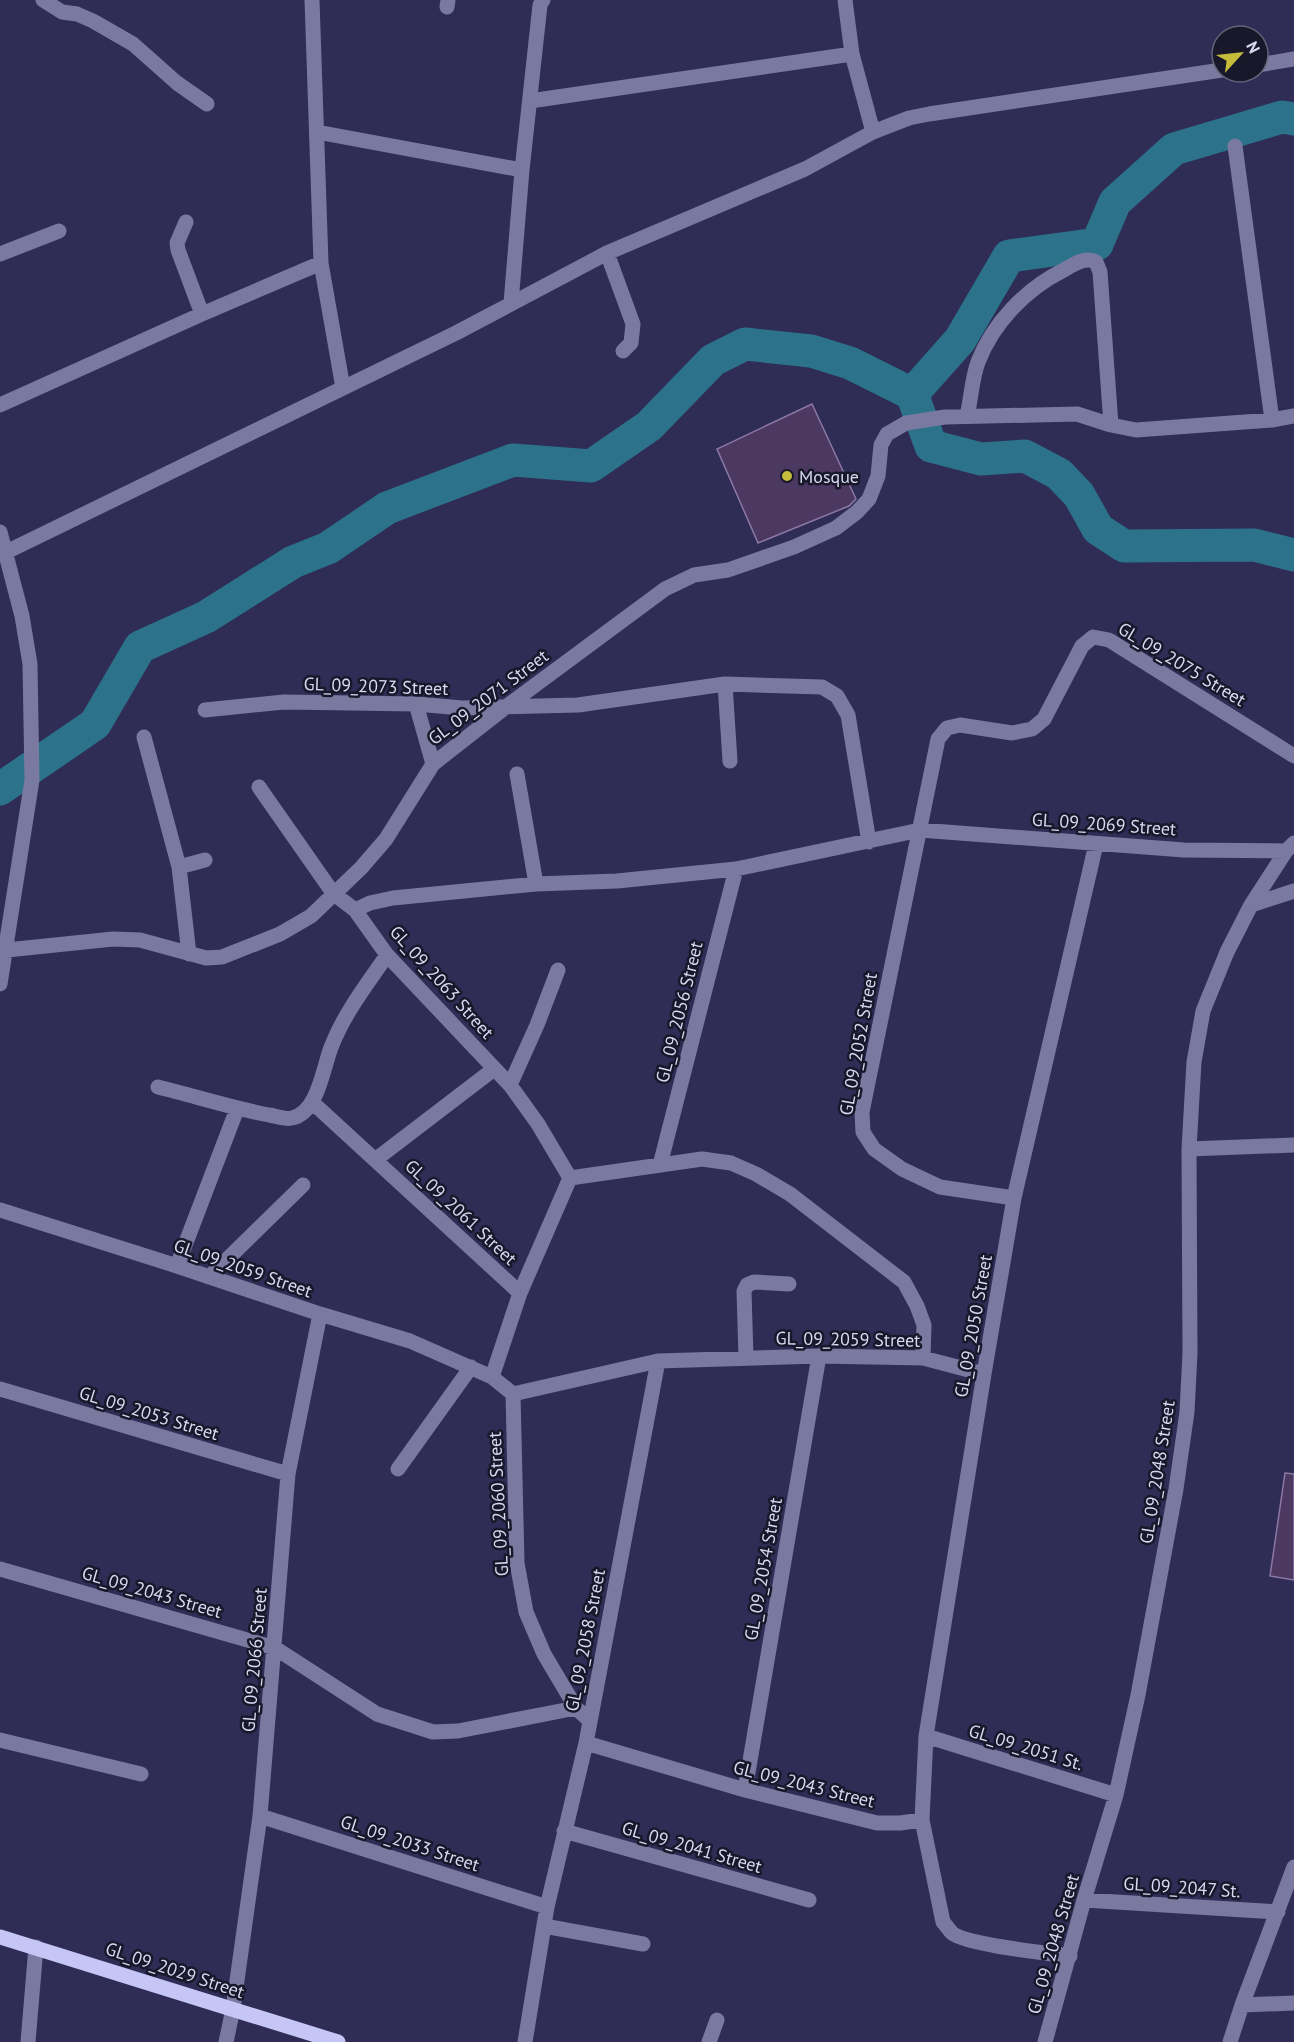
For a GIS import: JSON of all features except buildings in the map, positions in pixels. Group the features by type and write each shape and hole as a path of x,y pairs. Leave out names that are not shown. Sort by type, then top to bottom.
{"main road":[{"name":"GL_09_2029 Street","path":"0,1936 338,2042"}],"street":[{"path":"43,0 62,12 76,14 93,21 133,44 177,83 207,104"},
{"path":"312,0 321,263 343,388"},
{"path":"511,303 522,170 540,5 543,0"},
{"path":"845,0 852,54 873,132"},
{"path":"530,101 852,54"},
{"path":"1270,63 1294,59"},
{"path":"3,554 343,388 607,253 805,169 873,132 909,118 929,114 1210,72"},
{"path":"317,132 522,170"},
{"path":"1235,146 1272,420"},
{"path":"186,222 177,243 178,250 202,314"},
{"path":"0,254 59,231"},
{"path":"607,253 633,324 632,343 623,351"},
{"path":"1111,424 1100,272 1096,262 1090,259 1050,277 1018,302 996,329 978,362 968,416 1077,414 1111,424 1136,430 1272,420 1294,416"},
{"path":"0,405 321,263"},
{"name":"GL_09_2071 Street","path":"7,950 113,939 140,940 206,958 222,957 280,934 310,916 361,868 386,839 433,764 507,706 665,589 694,575 728,570 794,547 836,528 857,512 869,498 878,476 881,445 887,434 906,423 968,416"},
{"path":"0,532 3,554 22,616 30,664 32,780 0,984"},
{"name":"GL_09_2075 Street","path":"920,830 938,739 947,728 960,725 1012,734 1032,729 1044,719 1082,646 1093,637 1109,640 1294,756"},
{"path":"725,684 730,761"},
{"name":"GL_09_2073 Street","path":"205,710 284,702 416,704 462,708 578,705 725,684 822,687 837,696 848,715 869,842"},
{"path":"416,704 433,764"},
{"path":"144,737 179,867 189,954"},
{"path":"517,774 536,884"},
{"name":"GL_09_2063 Street","path":"259,787 333,893 355,910 387,955 510,1085 538,1124 570,1178"},
{"name":"GL_09_2069 Street","path":"355,910 370,903 393,898 536,884 617,881 736,869 920,830 1184,850 1290,847"},
{"name":"GL_09_2052 Street","path":"920,830 862,1112 863,1131 874,1149 902,1169 940,1187 1014,1198"},
{"name":"GL_09_2050 Street","path":"922,1820 926,1736 1014,1198 1096,844"},
{"name":"GL_09_2048 Street","path":"1045,2042 1116,1795 1138,1695 1176,1489 1187,1412 1190,1353 1189,1149 1194,1062 1203,1011 1227,952 1251,905 1290,847"},
{"path":"179,867 206,860"},
{"name":"GL_09_2056 Street","path":"660,1165 736,869"},
{"path":"1251,905 1294,891"},
{"path":"158,1087 237,1109 291,1119 301,1114 313,1103 332,1043 353,1006 387,955"},
{"path":"510,1085 537,1025 558,970"},
{"name":"GL_09_2061 Street","path":"375,1160 494,1069"},
{"name":"GL_09_2061 Street","path":"313,1103 520,1293"},
{"path":"177,1266 237,1109"},
{"path":"1189,1149 1294,1145"},
{"path":"492,1377 520,1293 570,1178 702,1159 731,1163 756,1174 790,1194 904,1282 924,1325 923,1358"},
{"path":"209,1277 303,1185"},
{"name":"GL_09_2059 Street","path":"0,1210 410,1341 492,1377 513,1394 658,1361 819,1356 923,1358 984,1374"},
{"path":"746,1358 744,1291 747,1285 754,1282 789,1284"},
{"name":"GL_09_2066 Street","path":"226,2042 233,2009 260,1816 288,1474 320,1314"},
{"name":"GL_09_2054 Street","path":"745,1790 819,1356"},
{"name":"GL_09_2058 Street","path":"525,2042 547,1907 586,1743 658,1361"},
{"path":"398,1469 471,1367"},
{"name":"GL_09_2053 Street","path":"0,1389 288,1474"},
{"name":"GL_09_2060 Street","path":"513,1394 517,1563 526,1612 544,1654 576,1708"},
{"name":"GL_09_2043 Street","path":"0,1569 275,1648 377,1714 433,1732 458,1731 576,1708"},
{"path":"576,1708 589,1720"},
{"name":"GL_09_2051 St.","path":"926,1736 1116,1795"},
{"path":"0,1740 141,1773"},
{"name":"GL_09_2043 Street","path":"586,1743 745,1790 877,1823 922,1820"},
{"name":"GL_09_2033 Street","path":"260,1816 547,1907"},
{"path":"922,1820 943,1922 951,1933 979,1942 1070,1956"},
{"name":"GL_09_2041 Street","path":"564,1831 809,1900"},
{"path":"1230,2042 1294,1867"},
{"name":"GL_09_2047 St.","path":"1084,1900 1278,1912"},
{"path":"544,1926 643,1944"},
{"path":"28,2042 36,1947"},
{"path":"1242,2005 1294,2003"},
{"path":"709,2042 717,2020"}],"waterway":[{"path":"912,394 960,340 1009,256 1097,244 1115,202 1174,149 1282,117 1294,119"},
{"path":"0,789 95,724 140,647 206,617 293,562 328,548 387,508 513,460 591,466 649,426 713,360 745,344 811,351 850,363 912,394 931,446 981,459 1025,456 1059,474 1079,495 1098,529 1124,546 1254,545 1294,555"}],"place":[{"name":"Mosque","path":"787,476"}]}
